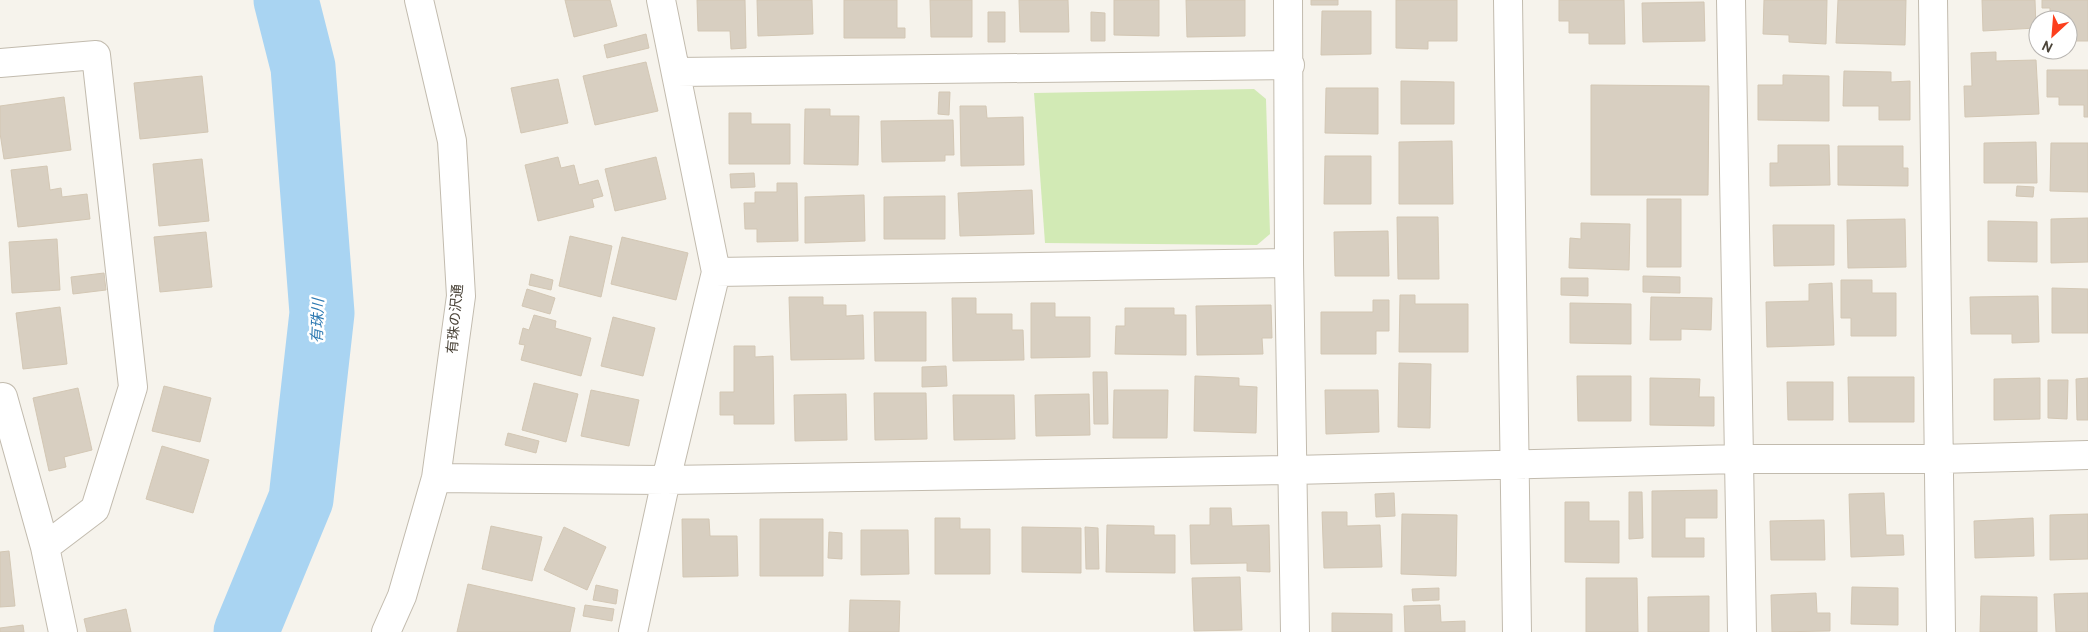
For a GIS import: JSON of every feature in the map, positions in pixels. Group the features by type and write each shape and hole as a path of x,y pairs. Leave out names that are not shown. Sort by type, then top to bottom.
{"street":[{"name":"有珠の沢通","path":"386,632 402,596 436,478 461,296 452,141 419,0"},
{"path":"633,632 666,480 716,272 661,0"},
{"path":"1288,0 1290,65 1289,263 1295,632"},
{"path":"1508,0 1517,632"},
{"path":"1731,0 1742,632"},
{"path":"1933,0 1941,632"},
{"path":"0,63 96,55 133,387 95,509 45,547"},
{"path":"677,72 1290,65"},
{"path":"716,272 1289,263"},
{"path":"0,398 3,397 45,547 63,632"},
{"path":"436,478 666,480 1293,470 1739,459 1938,459 2088,455"}],"green space":[{"path":"1254,89 1266,99 1270,234 1257,245 1045,243 1034,93"}],"building":[{"path":"565,0 610,0 617,26 574,37"},
{"path":"697,0 745,0 746,48 731,49 730,31 698,31"},
{"path":"757,0 812,0 813,34 758,36"},
{"path":"844,0 897,0 897,28 905,28 905,38 844,38"},
{"path":"930,0 972,0 972,37 931,37"},
{"path":"1019,0 1068,0 1069,32 1020,32"},
{"path":"1114,0 1159,0 1159,36 1114,35"},
{"path":"1186,0 1245,0 1245,36 1187,37"},
{"path":"1311,0 1338,0 1338,5 1311,5"},
{"path":"1396,0 1457,0 1457,41 1428,41 1428,49 1396,48"},
{"path":"1559,0 1624,0 1625,44 1589,44 1589,33 1569,33 1569,21 1559,21"},
{"path":"1764,0 1827,0 1826,44 1789,42 1789,35 1763,34"},
{"path":"1838,0 1906,0 1905,45 1836,43"},
{"path":"1982,0 2035,0 2035,10 2028,10 2028,28 1983,31"},
{"path":"2042,0 2088,0 2088,41 2078,41 2078,10 2050,10 2050,8 2042,8"},
{"path":"1704,2 1705,41 1643,42 1642,3"},
{"path":"1322,11 1371,11 1371,54 1321,55"},
{"path":"988,12 1005,12 1005,42 988,42"},
{"path":"1091,12 1105,13 1105,41 1091,41"},
{"path":"646,34 649,48 607,58 604,45"},
{"path":"1996,52 1996,61 2036,60 2039,114 1965,117 1964,86 1972,86 1971,53"},
{"path":"646,62 658,111 595,125 583,76"},
{"path":"2047,70 2088,70 2088,117 2084,117 2084,105 2059,105 2059,97 2047,97"},
{"path":"1844,71 1891,72 1891,82 1910,81 1910,120 1879,120 1879,106 1843,106"},
{"path":"1783,75 1829,76 1829,121 1758,120 1758,85 1783,85"},
{"path":"202,76 208,132 140,139 134,83"},
{"path":"558,79 568,123 521,133 511,88"},
{"path":"1401,81 1454,82 1454,124 1401,124"},
{"path":"1591,85 1709,86 1708,195 1591,195"},
{"path":"1326,88 1378,88 1378,134 1325,133"},
{"path":"939,92 950,92 949,115 938,114"},
{"path":"64,97 71,150 4,159 0,133 0,106"},
{"path":"960,106 986,106 987,118 1023,117 1024,165 961,166"},
{"path":"805,109 830,109 830,116 859,116 858,165 804,164"},
{"path":"729,113 751,113 751,124 790,124 790,164 729,164"},
{"path":"953,120 954,155 945,155 945,161 882,162 881,121"},
{"path":"1452,141 1453,204 1399,204 1399,142"},
{"path":"2036,142 2037,183 1984,183 1984,143"},
{"path":"2051,143 2088,143 2088,192 2050,191"},
{"path":"1778,145 1829,145 1830,185 1770,186 1770,163 1778,163"},
{"path":"1838,146 1903,146 1903,168 1908,168 1908,186 1838,185"},
{"path":"1325,156 1371,156 1371,204 1324,204"},
{"path":"558,157 561,168 574,165 579,185 598,180 603,196 592,199 594,207 538,221 525,165"},
{"path":"656,157 666,199 615,211 605,169"},
{"path":"202,159 209,221 159,226 153,164"},
{"path":"47,166 50,190 61,188 62,197 87,194 90,219 18,227 11,170"},
{"path":"754,173 755,187 731,188 730,174"},
{"path":"777,183 797,183 798,241 757,242 757,229 745,229 744,203 755,203 755,192 777,192"},
{"path":"2017,186 2034,187 2033,197 2016,196"},
{"path":"1032,190 1034,234 960,236 958,193"},
{"path":"864,195 865,241 805,243 805,197"},
{"path":"945,196 945,239 884,239 884,197"},
{"path":"1647,199 1681,199 1681,267 1647,267"},
{"path":"1397,217 1438,217 1439,279 1398,279"},
{"path":"2088,218 2088,262 2051,263 2051,219"},
{"path":"1905,219 1906,267 1848,268 1847,220"},
{"path":"1988,221 2037,222 2037,262 1988,261"},
{"path":"1581,223 1630,224 1629,270 1569,268 1570,238 1581,239"},
{"path":"1773,225 1834,225 1834,265 1774,266"},
{"path":"1388,231 1389,276 1335,276 1334,232"},
{"path":"206,232 212,287 160,292 154,237"},
{"path":"570,236 612,246 601,297 559,286"},
{"path":"622,237 688,253 676,300 611,284"},
{"path":"57,239 60,290 12,293 9,242"},
{"path":"104,273 106,290 73,294 71,277"},
{"path":"531,274 553,280 551,290 529,285"},
{"path":"1643,276 1680,277 1680,293 1643,292"},
{"path":"1561,278 1588,278 1588,296 1561,295"},
{"path":"1841,280 1872,280 1872,293 1896,293 1896,336 1851,336 1851,318 1841,318"},
{"path":"1832,283 1834,345 1767,347 1766,302 1809,301 1809,284"},
{"path":"2052,288 2088,289 2088,333 2052,333"},
{"path":"527,289 555,298 550,314 522,306"},
{"path":"1400,295 1415,295 1415,304 1468,304 1468,352 1399,352"},
{"path":"2038,296 2039,342 2012,343 2012,334 1971,334 1970,297"},
{"path":"789,297 823,297 823,305 846,305 846,316 863,315 864,359 791,360"},
{"path":"1651,297 1712,298 1711,330 1681,329 1681,340 1650,340"},
{"path":"952,298 976,298 976,314 1012,314 1012,330 1023,330 1024,360 953,361"},
{"path":"1373,300 1389,300 1389,331 1376,331 1376,354 1321,354 1321,312 1373,312"},
{"path":"1031,303 1055,303 1055,317 1090,317 1090,357 1031,358"},
{"path":"1570,303 1631,304 1631,344 1570,343"},
{"path":"1271,305 1272,338 1262,338 1263,354 1197,355 1196,306"},
{"path":"60,307 67,364 23,369 16,313"},
{"path":"1125,308 1174,308 1174,315 1186,315 1186,355 1115,354 1116,326 1125,326"},
{"path":"874,312 926,312 926,361 875,361"},
{"path":"534,315 556,321 555,328 591,338 581,376 521,360 525,345 519,344 523,328 529,330"},
{"path":"613,317 655,328 643,376 601,366"},
{"path":"734,346 755,346 755,357 773,356 774,424 734,424 734,415 720,415 720,392 734,392"},
{"path":"1399,363 1431,364 1430,428 1398,427"},
{"path":"946,366 947,386 922,387 922,367"},
{"path":"1093,372 1107,372 1108,424 1094,424"},
{"path":"1195,376 1239,378 1239,386 1257,387 1256,433 1194,431"},
{"path":"1577,376 1631,376 1631,421 1578,421"},
{"path":"1848,377 1914,377 1914,422 1849,422"},
{"path":"1650,378 1700,379 1699,397 1714,397 1714,426 1650,425"},
{"path":"2040,378 2040,419 1994,420 1994,379"},
{"path":"2088,378 2088,420 2077,420 2076,379"},
{"path":"2048,380 2068,380 2067,419 2048,418"},
{"path":"1787,382 1833,382 1833,420 1788,420"},
{"path":"534,383 578,394 566,442 522,430"},
{"path":"164,386 211,398 200,442 152,431"},
{"path":"78,388 92,450 64,457 66,467 49,471 33,398"},
{"path":"591,390 639,400 629,446 581,436"},
{"path":"1114,390 1168,390 1167,438 1113,438"},
{"path":"1325,390 1378,390 1379,432 1326,434"},
{"path":"874,393 926,393 927,439 875,440"},
{"path":"846,394 847,440 795,441 794,395"},
{"path":"1089,394 1090,435 1036,436 1035,395"},
{"path":"953,395 1014,395 1015,439 954,440"},
{"path":"508,433 539,441 536,453 505,445"},
{"path":"162,446 209,460 193,513 146,499"},
{"path":"1717,490 1717,518 1685,518 1685,538 1704,538 1704,557 1652,557 1652,491"},
{"path":"1629,492 1642,492 1643,538 1629,539"},
{"path":"1394,493 1395,516 1376,517 1375,494"},
{"path":"1884,493 1886,535 1903,535 1904,555 1851,557 1849,494"},
{"path":"1565,502 1589,502 1589,521 1619,521 1619,563 1565,562"},
{"path":"1210,508 1231,508 1232,526 1269,525 1270,572 1247,571 1247,563 1191,564 1190,525 1210,525"},
{"path":"1322,512 1347,512 1347,526 1380,525 1382,567 1324,568"},
{"path":"1402,514 1457,515 1456,576 1401,574"},
{"path":"2088,514 2088,559 2050,560 2050,515"},
{"path":"935,518 960,518 960,529 990,529 990,574 935,574"},
{"path":"2033,518 2034,556 1975,558 1974,521"},
{"path":"682,519 709,519 710,536 737,536 738,576 683,577"},
{"path":"760,519 823,519 823,576 760,576"},
{"path":"1824,520 1825,560 1771,560 1770,521"},
{"path":"1107,525 1154,526 1154,535 1175,535 1175,573 1106,572"},
{"path":"491,526 542,537 532,581 482,569"},
{"path":"564,527 606,547 587,590 544,570"},
{"path":"1022,527 1081,528 1081,573 1022,572"},
{"path":"1085,527 1098,528 1099,569 1086,569"},
{"path":"861,530 908,530 909,574 861,575"},
{"path":"829,532 842,533 842,559 828,558"},
{"path":"9,551 15,606 0,607 0,552"},
{"path":"1240,577 1242,630 1194,631 1192,578"},
{"path":"1586,578 1637,578 1638,632 1586,632"},
{"path":"468,584 575,608 570,632 457,632"},
{"path":"596,585 618,590 616,604 593,600"},
{"path":"1852,587 1898,588 1898,625 1851,624"},
{"path":"1439,588 1439,600 1413,601 1412,589"},
{"path":"1816,593 1817,613 1830,613 1830,631 1772,632 1771,595"},
{"path":"2088,593 2088,632 2056,632 2054,594"},
{"path":"1709,596 1709,632 1648,632 1648,597"},
{"path":"1981,596 2037,597 2037,632 1980,632"},
{"path":"850,600 900,601 899,632 849,632"},
{"path":"585,605 614,609 612,621 583,616"},
{"path":"1440,605 1441,622 1465,621 1465,632 1405,632 1404,606"},
{"path":"126,609 131,632 87,632 84,619"},
{"path":"1332,613 1392,614 1392,632 1332,632"},
{"path":"23,625 24,632 0,632 0,628"}],"waterway":[{"name":"有珠川","path":"246,632 301,499 322,313 303,67 286,0"}]}
